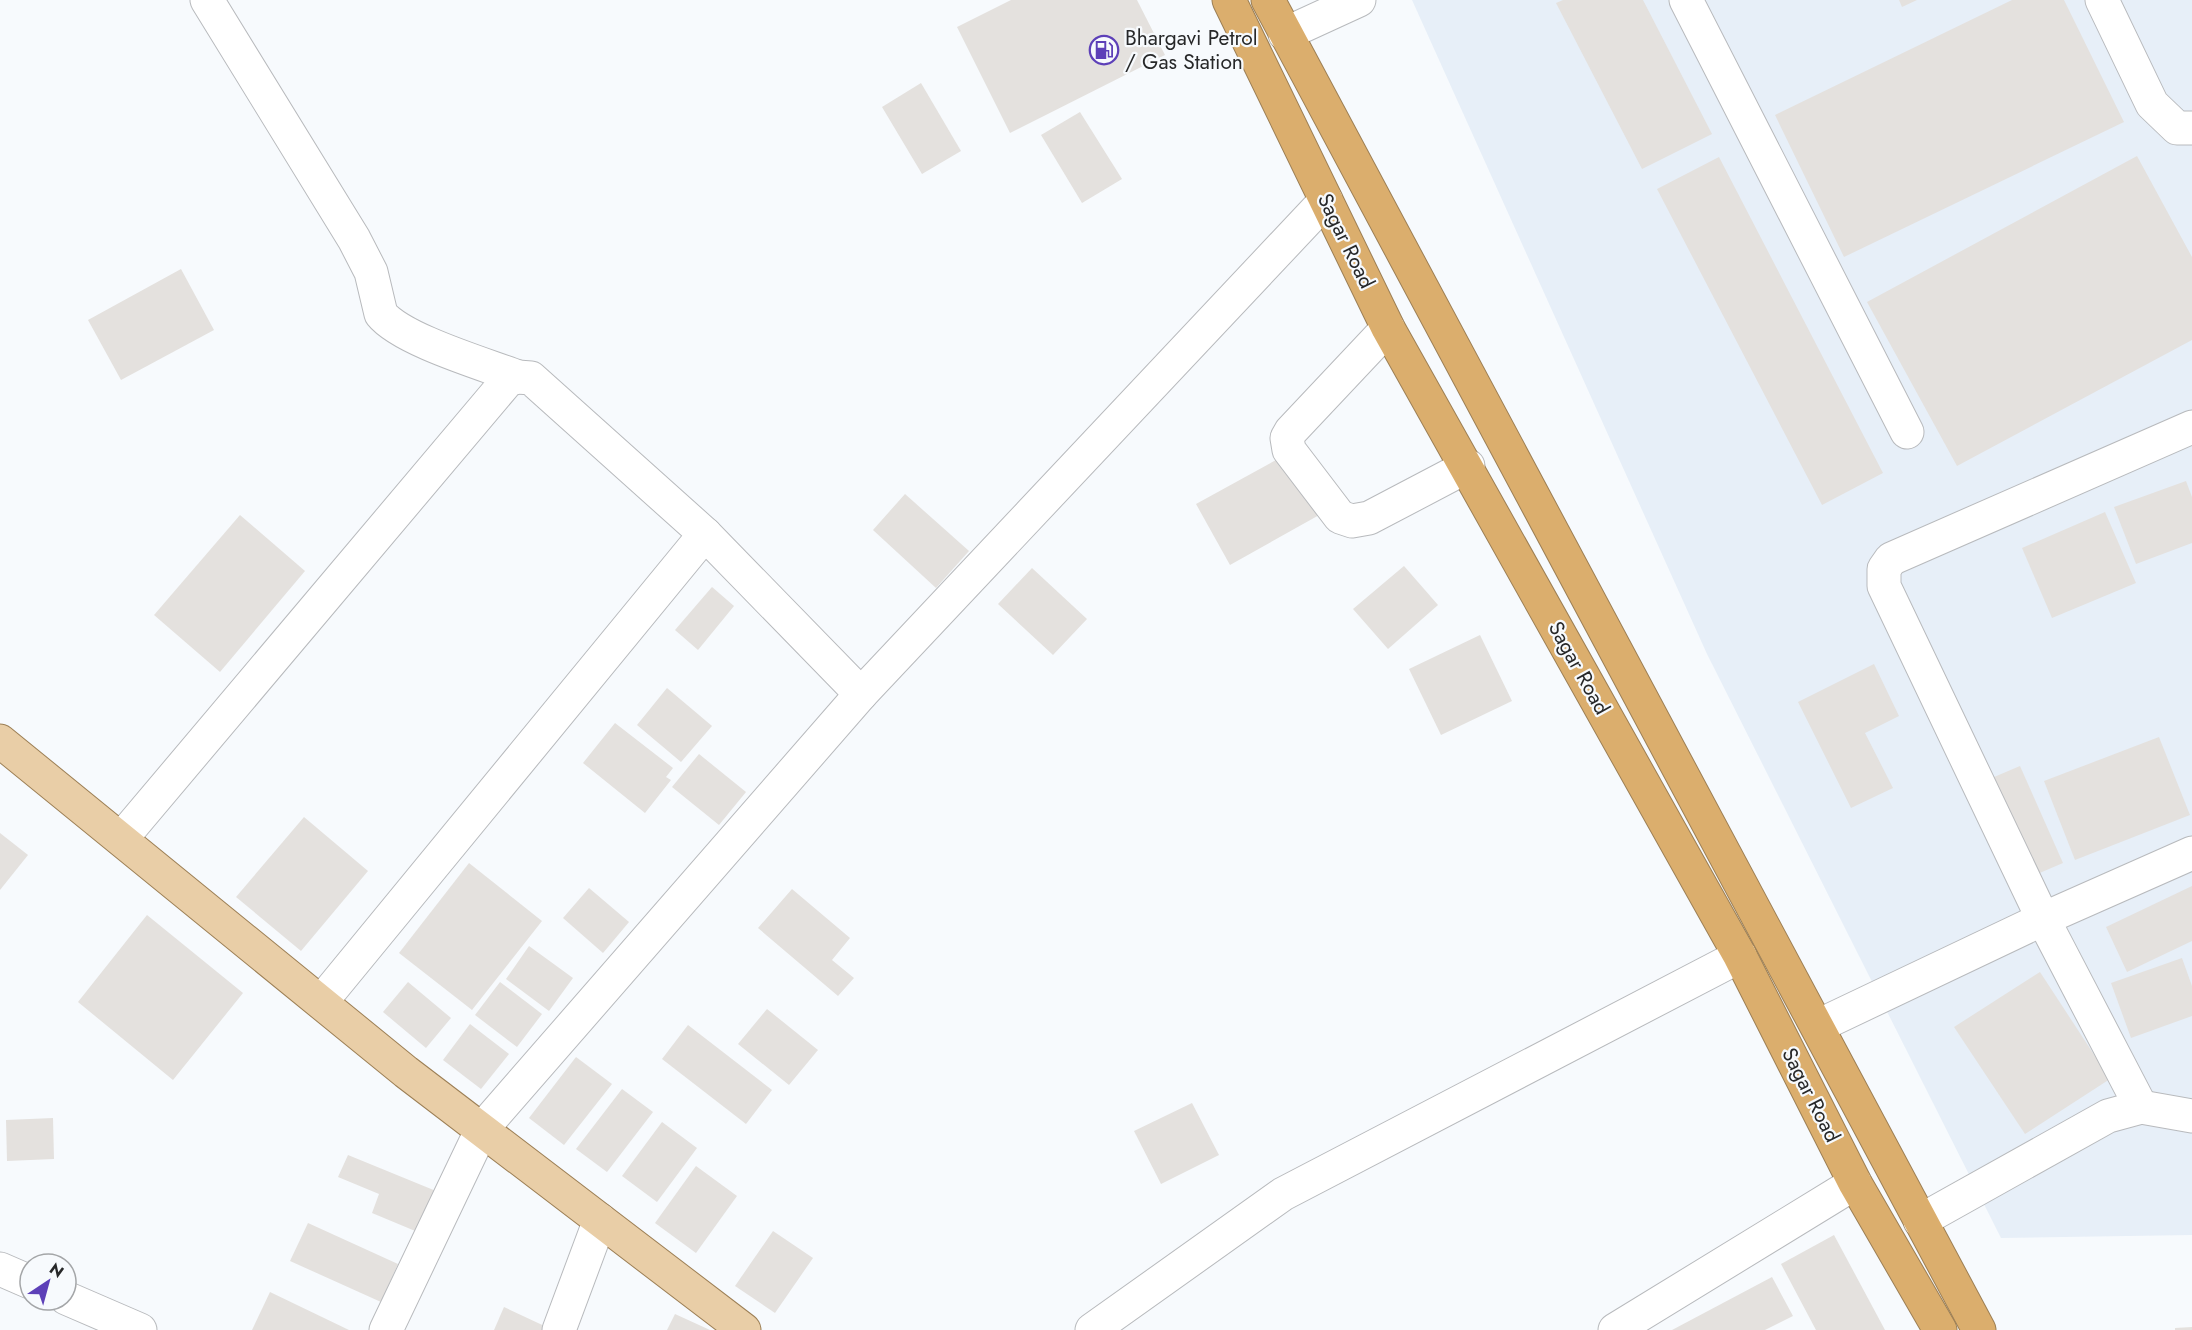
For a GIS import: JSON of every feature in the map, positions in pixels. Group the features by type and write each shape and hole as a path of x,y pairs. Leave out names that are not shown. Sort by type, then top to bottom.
{"highway":[{"name":"Sagar Road","path":"1269,2 1979,1330"},
{"name":"Sagar Road","path":"1234,9 1388,328 1468,466 1740,956 1856,1183 1940,1330"}],"main road":[{"path":"0,741 321,1002 744,1330"}],"street":[{"path":"207,0 362,253 371,272 381,314 385,320 410,335 518,377 531,378 705,534 861,693"},
{"path":"1285,34 1359,0"},
{"path":"1686,0 1907,432"},
{"path":"1234,9 1269,2"},
{"path":"2111,3 2152,104 2177,128 2192,128"},
{"path":"387,1330 482,1129 861,693 1326,200"},
{"path":"1388,328 1291,431 1287,438 1289,450 1340,517 1352,521 1369,518 1468,466"},
{"path":"121,839 508,380 518,377"},
{"path":"2141,1107 2043,919 1884,586 1884,569 1891,559 2192,427"},
{"path":"321,1002 705,534"},
{"path":"1818,1026 2043,919 2192,853"},
{"path":"1092,1330 1282,1194 1740,956"},
{"path":"1920,1221 2108,1116 2141,1107 2192,1116"},
{"path":"1615,1330 1856,1183"},
{"path":"558,1330 600,1220"},
{"path":"0,1269 18,1277"},
{"path":"78,1303 140,1330"}],"shaded area":[{"path":"1412,0 2192,0 2192,1235 2001,1238 1707,654"}],"building":[{"path":"1011,0 1137,0 1165,55 1010,133 957,27"},
{"path":"1563,0 1643,0 1712,134 1642,169 1556,3"},
{"path":"1899,0 1917,0 1902,7"},
{"path":"2012,0 2064,0 2124,122 1844,257 1775,115"},
{"path":"921,83 961,151 922,174 882,107"},
{"path":"1080,112 1122,179 1082,203 1041,135"},
{"path":"2137,156 2192,257 2192,340 1957,466 1867,302"},
{"path":"1719,157 1883,473 1822,505 1657,189"},
{"path":"181,269 214,330 121,380 88,320"},
{"path":"1287,454 1321,514 1230,565 1196,504"},
{"path":"2186,481 2192,497 2192,543 2136,564 2114,507"},
{"path":"905,494 969,551 936,588 873,530"},
{"path":"2105,512 2136,583 2052,618 2022,548"},
{"path":"240,515 305,571 220,672 154,615"},
{"path":"1404,566 1438,605 1388,649 1353,609"},
{"path":"1032,568 1087,619 1053,655 998,604"},
{"path":"712,587 734,606 698,650 675,630"},
{"path":"1480,635 1512,701 1441,735 1409,669"},
{"path":"1874,664 1899,716 1865,733 1893,788 1851,808 1798,702"},
{"path":"667,688 712,726 681,762 637,725"},
{"path":"615,723 673,768 666,777 671,780 645,813 583,763"},
{"path":"2159,737 2190,815 2075,860 2044,781"},
{"path":"699,754 746,792 719,825 672,787"},
{"path":"2020,766 2063,863 2030,877 1987,780"},
{"path":"304,817 368,871 301,951 236,897"},
{"path":"0,833 28,855 0,890"},
{"path":"469,863 542,921 472,1010 399,953"},
{"path":"2192,886 2192,941 2127,972 2106,927"},
{"path":"589,888 629,922 603,953 563,918"},
{"path":"792,889 850,938 832,960 854,978 838,996 758,928"},
{"path":"147,915 243,993 173,1080 78,1002"},
{"path":"529,946 573,978 549,1011 506,979"},
{"path":"2182,958 2192,986 2192,1016 2131,1038 2111,983"},
{"path":"2040,972 2110,1079 2025,1134 1954,1027"},
{"path":"408,982 451,1018 426,1048 383,1012"},
{"path":"500,982 542,1014 517,1047 475,1015"},
{"path":"767,1009 818,1050 789,1085 738,1044"},
{"path":"470,1024 509,1054 481,1089 443,1060"},
{"path":"688,1025 772,1090 746,1124 662,1059"},
{"path":"576,1057 612,1084 564,1145 529,1118"},
{"path":"622,1089 653,1112 607,1172 576,1149"},
{"path":"1192,1103 1219,1155 1161,1184 1134,1131"},
{"path":"53,1118 54,1159 7,1161 6,1120"},
{"path":"662,1122 697,1148 657,1202 622,1176"},
{"path":"348,1155 436,1191 420,1233 372,1213 379,1194 338,1177"},
{"path":"696,1166 737,1196 696,1253 655,1223"},
{"path":"308,1223 398,1264 381,1302 290,1261"},
{"path":"773,1231 813,1258 775,1313 735,1286"},
{"path":"1834,1235 1885,1330 1816,1330 1781,1264"},
{"path":"1772,1277 1793,1316 1765,1330 1672,1330"},
{"path":"270,1292 349,1330 252,1330"},
{"path":"504,1307 553,1330 494,1330"},
{"path":"675,1314 710,1330 667,1330"},
{"path":"2192,1327 2192,1330 2175,1330 2175,1328"}],"place":[{"name":"Bhargavi Petrol / Gas Station","path":"1104,50"}]}
